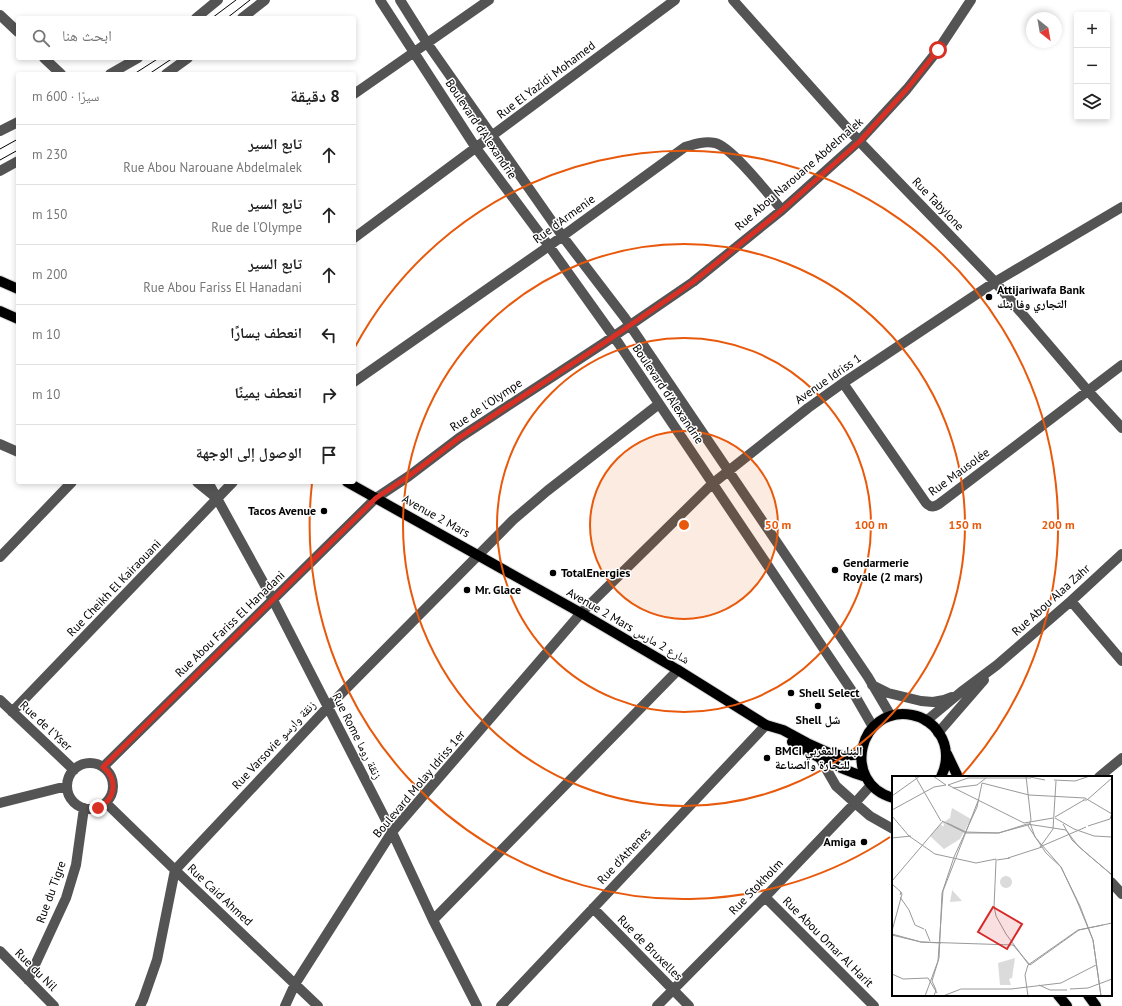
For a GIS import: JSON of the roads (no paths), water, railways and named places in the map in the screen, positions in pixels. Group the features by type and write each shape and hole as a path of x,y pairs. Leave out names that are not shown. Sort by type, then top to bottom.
{"main road":[{"path":"0,281 16,288"},
{"path":"0,311 16,318"},
{"name":"Avenue 2 Mars","path":"351,484 474,553"},
{"name":"Avenue 2 Mars شارع 2 مارس","path":"474,553 678,670 821,760 869,781 880,792 892,798"},
{"path":"869,781 862,767 861,754 864,740 873,727 881,720 899,714 919,717 933,726 938,733 943,741 945,750 945,765 941,776"},
{"name":"Avenue 2 Mars شارع 2 مارس","path":"769,726 783,730 827,752 844,756 861,754"},
{"path":"945,750 958,776"},
{"path":"1059,996 1067,1006"},
{"path":"1089,996 1096,1006"}],"street":[{"path":"198,16 218,0"},
{"path":"245,16 265,0"},
{"name":"Boulevard d'Alexandrie","path":"380,0 476,148 614,336 854,694 873,727"},
{"name":"Boulevard d'Alexandrie","path":"400,0 427,43 492,136 563,236 630,325 872,685 891,716"},
{"path":"356,93 490,0"},
{"name":"Rue El Yazidi Mohamed","path":"356,237 675,0"},
{"name":"Rue Tabylone","path":"733,0 860,141 995,282 1088,391 1122,428"},
{"name":"Rue Abou Narouane Abdelmalek","path":"614,336 693,282 782,210 860,141 907,89 938,50 971,0"},
{"path":"0,15 16,30"},
{"path":"46,60 59,72"},
{"path":"114,72 134,60"},
{"path":"169,72 185,60"},
{"path":"0,131 16,123"},
{"name":"Rue d'Armenie","path":"356,381 549,246 685,147 701,142 716,143 734,155 782,210"},
{"path":"0,171 16,162"},
{"name":"Avenue Idriss 1","path":"581,613 712,484 808,408 995,282 1122,207"},
{"name":"Rue de l'Olympe","path":"376,498 409,476 459,438 614,336"},
{"name":"Rue Mausolée","path":"843,383 926,503 933,507 939,504 1122,365"},
{"name":"Rue Varsovie زنقة وارسو","path":"175,870 474,553 547,491 659,404"},
{"path":"0,444 16,451"},
{"path":"0,557 70,484"},
{"path":"199,484 218,499"},
{"name":"Rue Rome زنقة روما","path":"209,484 273,600 328,707 392,832 433,920 477,1006"},
{"name":"Rue Cheikh El Kairaouani","path":"12,712 232,484"},
{"name":"Rue Abou Fariss El Hanadani","path":"103,767 376,498"},
{"name":"Rue Abou Alaa Zahr","path":"926,721 997,665 1071,601 1122,554"},
{"path":"1071,601 1122,661"},
{"name":"Boulevard Molay Idriss 1er","path":"285,1006 295,984 392,832 581,613"},
{"name":"Rue Abou Alaa Zahr","path":"938,733 997,665"},
{"path":"433,920 678,670"},
{"path":"872,685 897,696 933,702 944,700 962,692"},
{"name":"Rue de l'Yser","path":"0,700 74,770"},
{"name":"Rue d'Athenes","path":"501,1006 593,908 769,726"},
{"path":"1100,776 1122,758"},
{"path":"821,760 836,786 870,816 892,829"},
{"path":"88,764 96,764 103,767 110,774 113,784 112,795 106,803 96,809 84,808 77,805 68,793 67,786 70,776 74,770 80,766 88,764"},
{"name":"Rue Stokholm","path":"657,1006 765,897 855,803 869,781"},
{"path":"0,803 67,786"},
{"name":"Rue Caid Ahmed","path":"106,803 318,1006"},
{"name":"Rue du Tigre","path":"28,980 66,898 76,865 84,808"},
{"path":"140,1006 157,960 175,870"},
{"path":"1112,883 1122,894"},
{"name":"Rue Abou Omar Al Harit","path":"765,897 874,1006"},
{"name":"Rue de Bruxelles","path":"593,908 689,1006"},
{"name":"Rue du Nil","path":"0,952 54,1006"}],"tram line":[{"path":"215,16 236,0"},
{"path":"230,16 250,0"},
{"path":"137,72 156,60"},
{"path":"152,72 170,60"},
{"path":"0,149 16,140"},
{"path":"0,160 16,151"}],"place":[{"name":"Attijariwafa Bank التجاري وفا بنك","path":"989,297"},
{"name":"Tacos Avenue","path":"324,511"},
{"name":"Gendarmerie Royale (2 mars)","path":"835,570"},
{"name":"TotalEnergies","path":"553,573"},
{"name":"Mr. Glace","path":"467,590"},
{"name":"Shell Select","path":"791,693"},
{"name":"Shell شل","path":"818,706"},
{"name":"BMCI البنك المغربي للتجارة والصناعة","path":"767,758"},
{"name":"Amiga","path":"864,842"}]}
